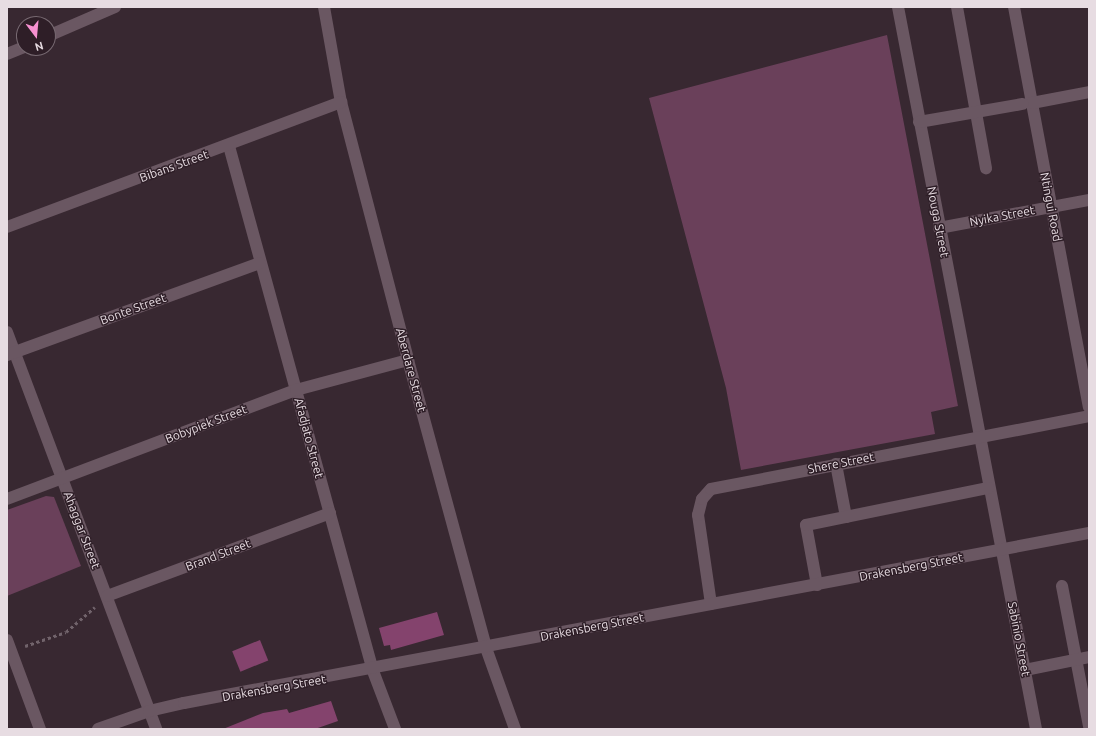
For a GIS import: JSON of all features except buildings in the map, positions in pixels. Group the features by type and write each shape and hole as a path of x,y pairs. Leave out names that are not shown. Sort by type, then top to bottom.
{"street":[{"path":"56,33 115,7"},
{"name":"Aberdare Street","path":"324,7 341,102 408,360 486,648 516,729"},
{"name":"Nouga Street","path":"898,7 988,488"},
{"path":"957,7 986,168"},
{"name":"Ntingui Road","path":"1014,7 1027,103 1052,207 1089,407"},
{"path":"919,122 1089,92"},
{"name":"Bibans Street","path":"7,227 229,146 341,102"},
{"name":"Afadjato Street","path":"229,146 373,671 395,729"},
{"name":"Nyika Street","path":"939,228 1089,200"},
{"name":"Bonte Street","path":"11,354 260,263"},
{"name":"Ahaggar Street","path":"7,332 11,354 62,478 156,729"},
{"name":"Bobypiek Street","path":"7,499 296,390 408,360"},
{"name":"Shere Street","path":"711,604 698,515 706,494 723,485 1089,416"},
{"path":"836,464 846,517"},
{"path":"817,585 806,525 988,488"},
{"name":"Sabinio Street","path":"988,488 1002,550 1036,729"},
{"name":"Brand Street","path":"107,596 330,513"},
{"name":"Drakensberg Street","path":"98,729 149,710 373,671 711,604 1089,533"},
{"path":"1062,586 1089,726"},
{"path":"8,644 40,729"},
{"path":"1025,670 1089,657"}],"path":[{"path":"8,644 24,646 66,632 107,596"}],"shaded area":[{"path":"887,35 958,406 931,412 935,434 741,470 726,388 649,98"},
{"path":"46,496 54,497 81,566 7,596 7,510"}]}
